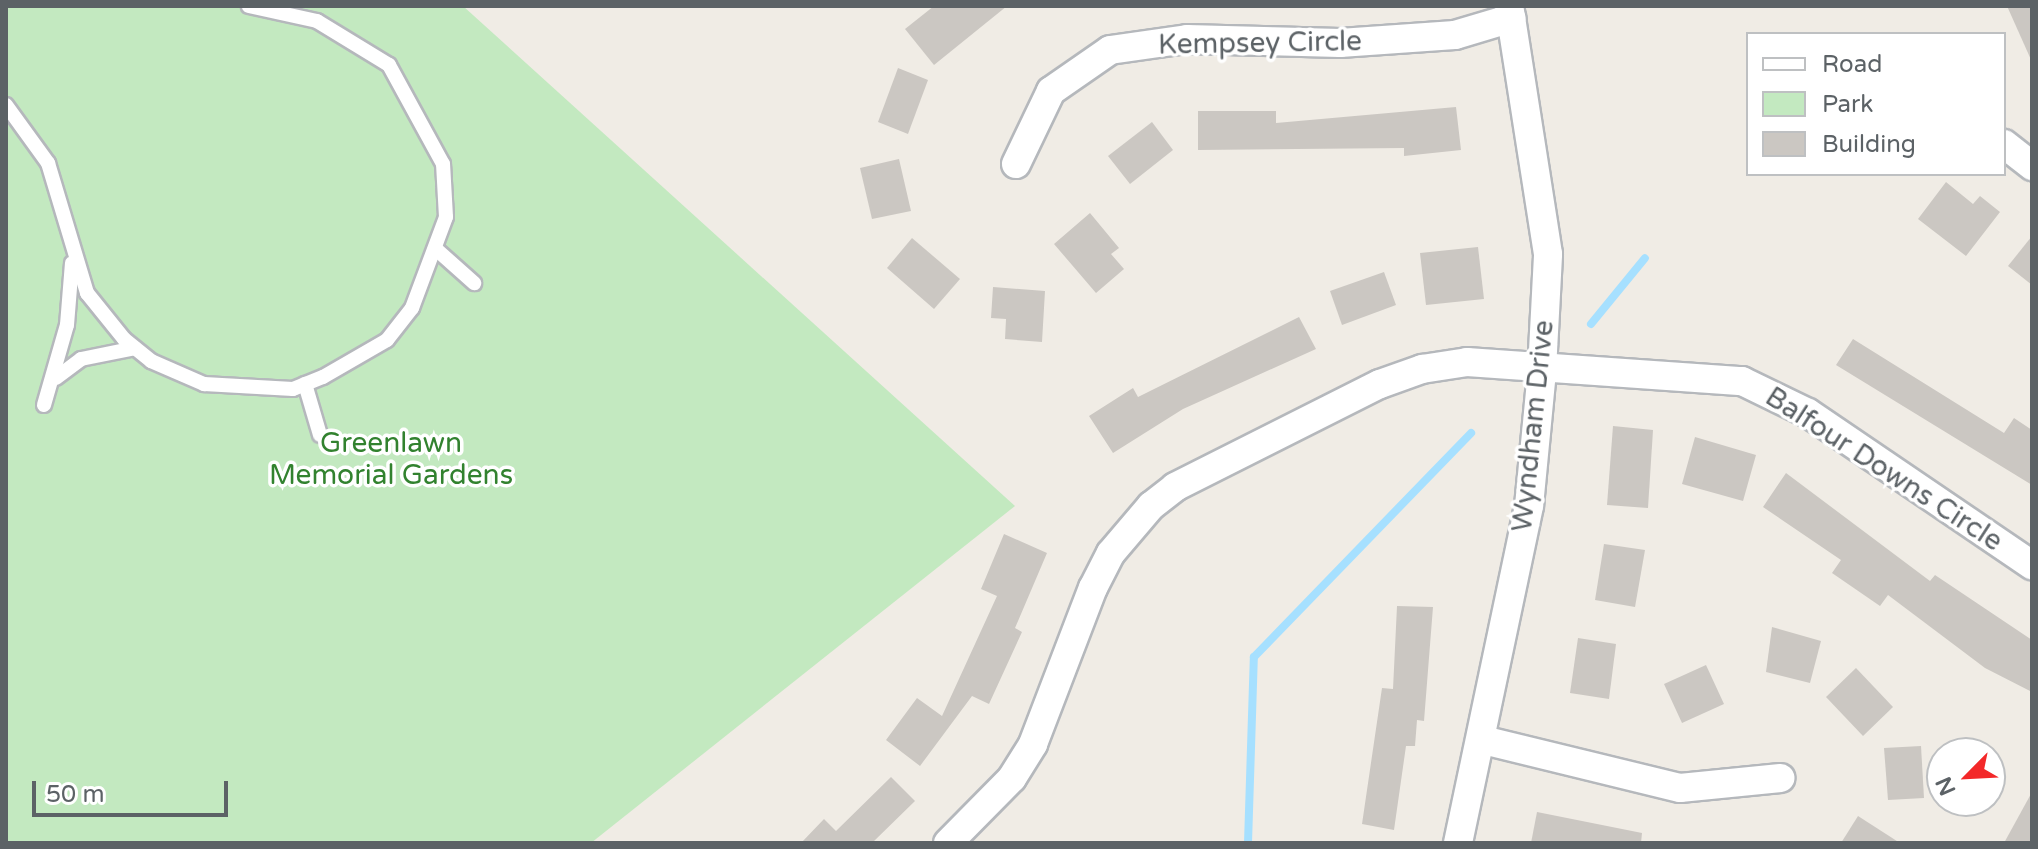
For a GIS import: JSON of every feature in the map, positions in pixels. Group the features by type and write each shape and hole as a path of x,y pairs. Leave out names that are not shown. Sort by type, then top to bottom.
{"street":[{"name":"Kempsey Circle","path":"1016,164 1051,91 1110,50 1187,39 1340,43 1455,35 1511,12"},
{"name":"Wyndham Drive","path":"1458,843 1483,740 1529,506 1542,370 1548,254 1511,12"},
{"path":"2006,146 2032,166"},
{"name":"Balfour Downs Circle","path":"953,841 1012,778 1033,744 1111,553 1175,487 1380,384 1422,369 1467,362 1542,370 1670,372 1767,391 2032,565"},
{"path":"1483,740 1680,788 1781,778"}],"lane":[{"path":"6,105 48,163 72,259 87,293 135,348 204,384 246,391 305,384 361,360 387,340 412,308 437,250 446,217 443,164 389,65 317,21 249,6"},
{"path":"437,250 474,283"},
{"path":"44,405 56,378 72,259"},
{"path":"56,378 81,359 135,348"},
{"path":"305,384 320,435"}],"green space":[{"name":"Greenlawn Memorial Gardens","path":"6,6 463,6 1015,506 591,843 6,843"}],"building":[{"path":"934,6 1007,6 934,65 905,29"},
{"path":"2007,6 2032,6 2032,62"},
{"path":"898,68 928,80 908,134 878,122"},
{"path":"1456,107 1461,150 1404,156 1404,148 1198,150 1198,111 1276,111 1276,123"},
{"path":"1152,122 1173,150 1130,184 1108,156"},
{"path":"899,159 911,211 872,219 860,168"},
{"path":"1946,182 1973,204 1980,196 2000,212 1966,256 1918,219"},
{"path":"1090,213 1119,248 1111,254 1124,269 1096,293 1054,244"},
{"path":"2032,236 2032,285 2008,266"},
{"path":"912,238 960,279 934,309 887,268"},
{"path":"1478,247 1484,299 1426,305 1420,253"},
{"path":"1384,272 1396,305 1342,325 1330,291"},
{"path":"993,287 1045,291 1042,342 1005,339 1006,319 991,318"},
{"path":"1299,317 1316,349 1183,409 1113,453 1089,416 1133,388 1138,397"},
{"path":"1853,339 2004,433 2014,418 2032,430 2032,485 1836,365"},
{"path":"1613,426 1653,430 1648,508 1607,505"},
{"path":"1695,437 1756,455 1743,501 1682,484"},
{"path":"1786,473 1930,581 1935,575 2032,640 2032,692 1985,668 1888,595 1880,606 1832,573 1841,560 1763,507"},
{"path":"1004,534 1047,553 1015,628 1022,632 989,704 972,696 920,766 886,740 917,698 942,716 997,596 981,589"},
{"path":"1604,544 1645,550 1635,607 1595,600"},
{"path":"1397,606 1433,607 1424,721 1417,720 1415,746 1406,746 1394,830 1362,824 1382,688 1393,689"},
{"path":"1772,627 1821,641 1810,683 1766,672"},
{"path":"1578,638 1616,644 1609,699 1570,693"},
{"path":"1706,665 1724,704 1682,723 1664,684"},
{"path":"1856,668 1893,707 1863,736 1826,697"},
{"path":"1921,746 1924,798 1888,800 1884,748"},
{"path":"891,777 915,801 872,843 801,843 824,819 836,831"},
{"path":"2032,792 2032,843 2004,843"},
{"path":"1537,812 1642,833 1641,843 1531,843"},
{"path":"1858,816 1900,843 1841,843"}],"waterway":[{"path":"1591,324 1645,258"},
{"path":"1248,843 1254,657 1471,433"}]}
